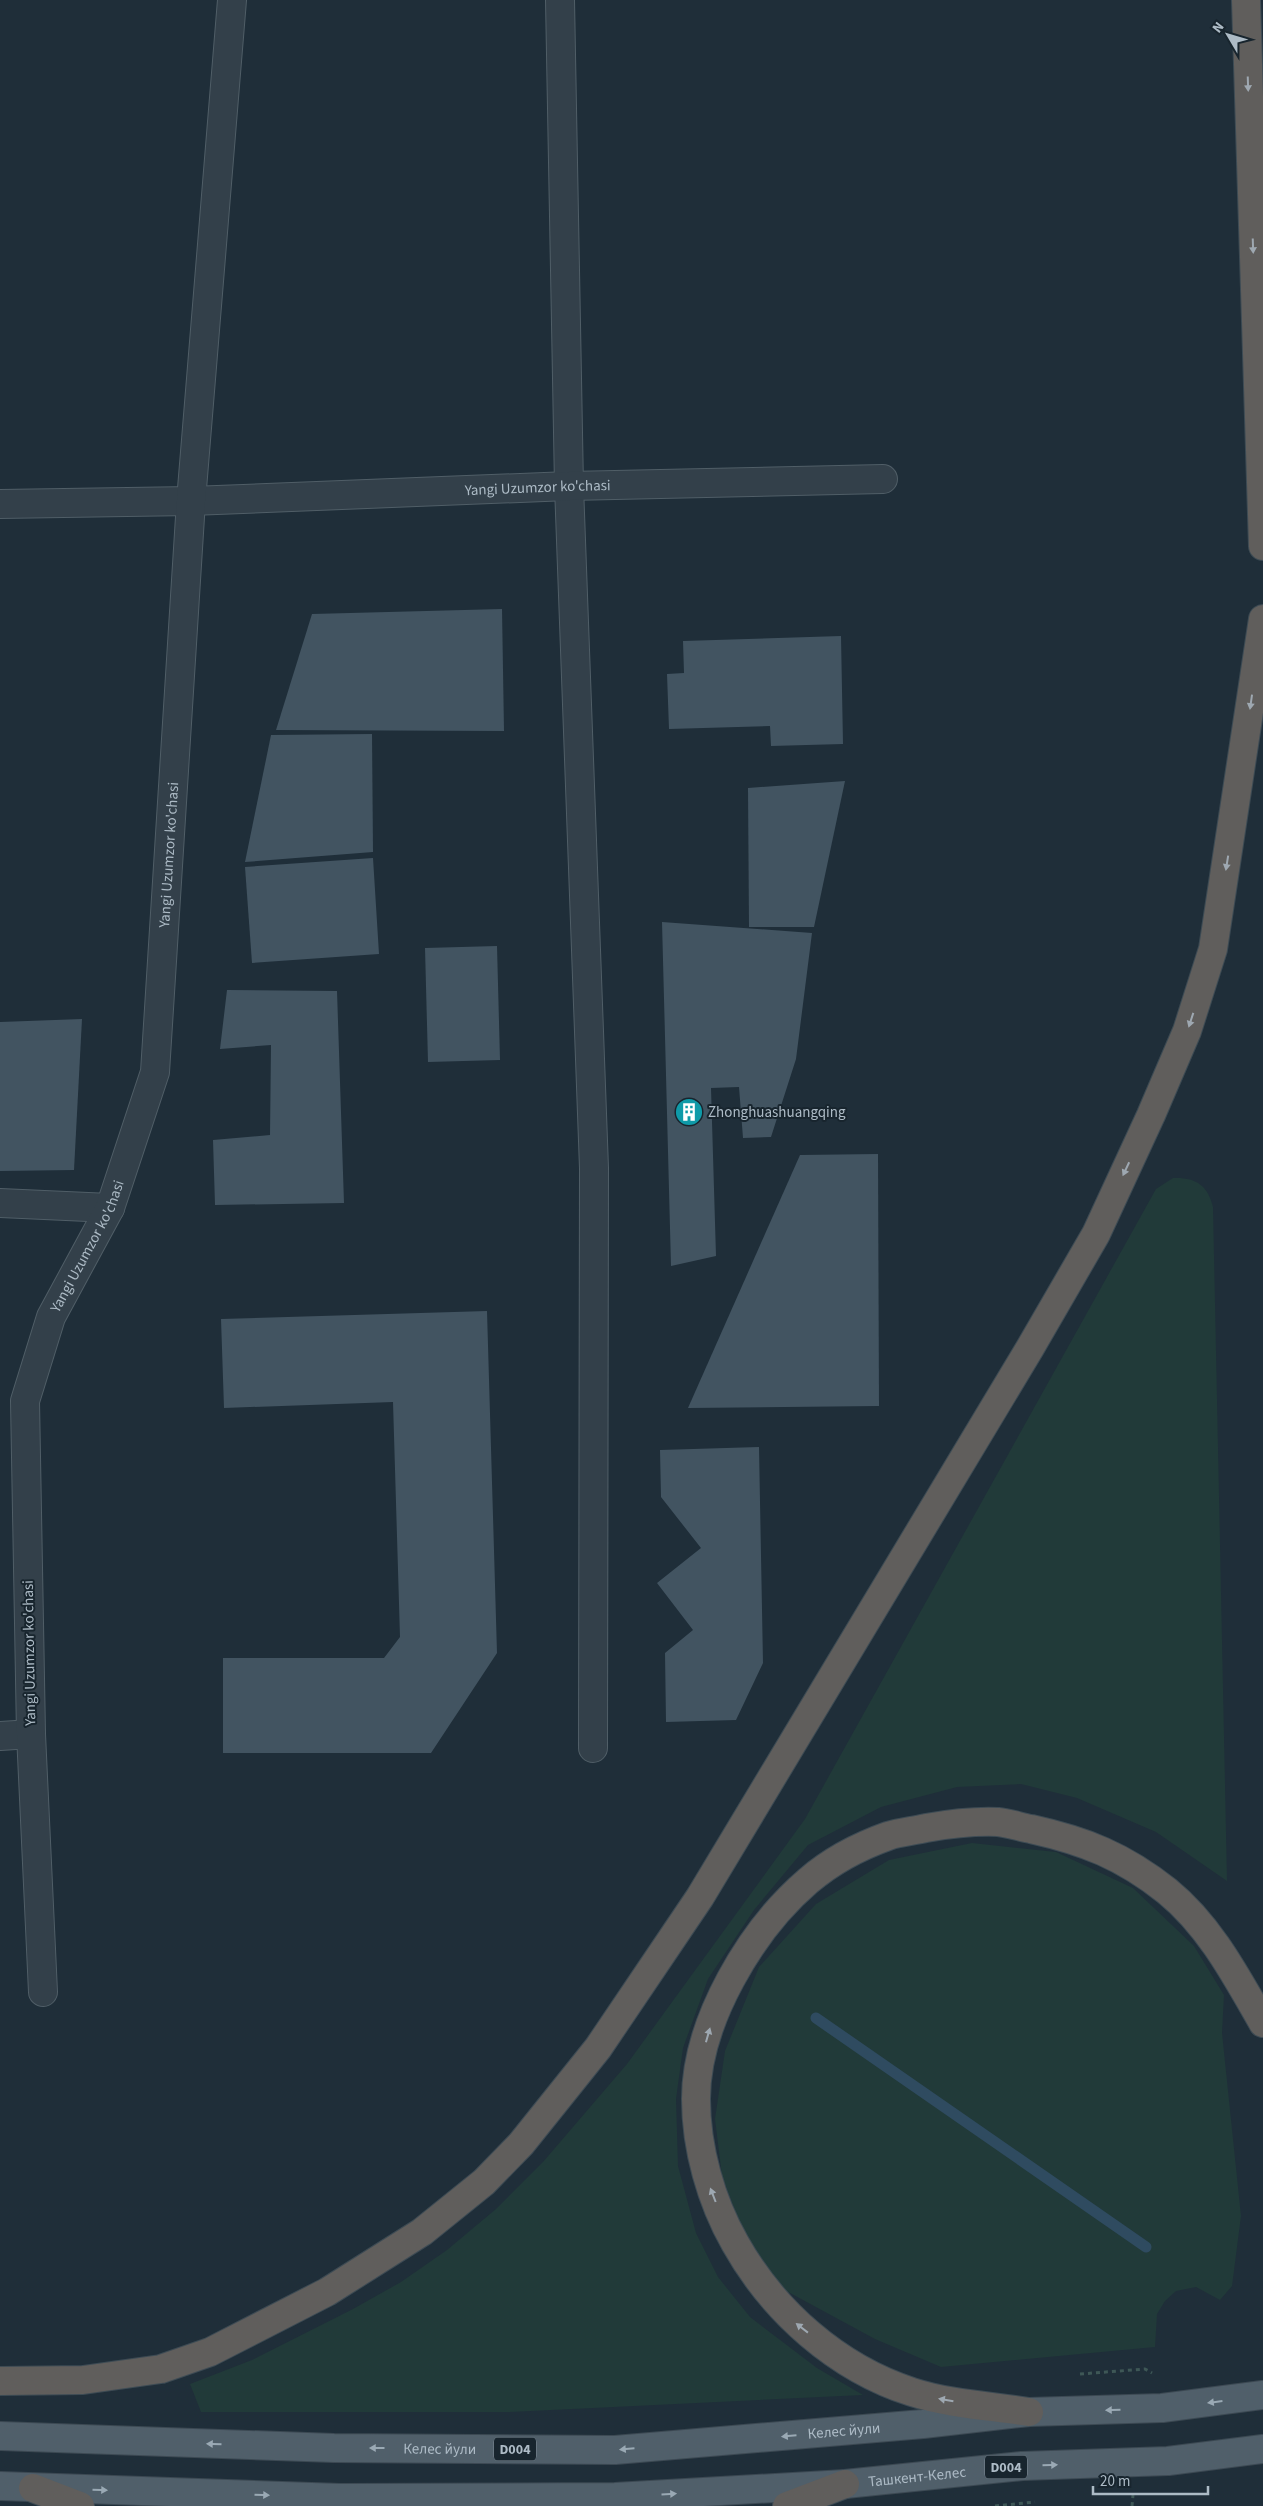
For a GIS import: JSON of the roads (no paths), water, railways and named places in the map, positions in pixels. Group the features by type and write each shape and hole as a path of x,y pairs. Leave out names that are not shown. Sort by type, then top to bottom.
{"highway":[{"path":"1246,0 1263,546"},
{"path":"0,2381 83,2380 161,2369 210,2352 327,2292 422,2232 484,2182 521,2144 598,2048 700,1897 1030,1348 1096,1234 1151,1115 1187,1031 1213,949 1263,619"},
{"path":"1029,2412 945,2400 911,2392 859,2368 798,2326 772,2298 748,2267 726,2228 710,2185 700,2141 696,2097 702,2057 713,2020 727,1987 748,1951 775,1916 808,1881 844,1857 890,1835 945,1825 999,1822 1050,1833 1098,1847 1134,1868 1168,1892 1196,1920 1221,1950 1263,2023"},
{"path":"787,2506 845,2484"},
{"path":"33,2488 80,2506"}],"main road":[{"name":"D004","path":"1029,2412 1162,2408 1263,2395"},
{"name":"Келес йули","path":"0,2436 334,2448 615,2450 922,2424 1029,2412"},
{"name":"Ташкент-Келес","path":"845,2484 1022,2466 1168,2461 1263,2449"},
{"name":"D004","path":"33,2488 340,2498 616,2497 845,2484"},
{"path":"1,2486 33,2488"}],"street":[{"path":"191,501 232,0"},
{"path":"560,0 569,486 594,1168 593,1748"},
{"name":"Yangi Uzumzor ko'chasi","path":"0,504 191,501 569,486 883,479"},
{"name":"Yangi Uzumzor ko'chasi","path":"43,1992 31,1734 25,1401 51,1317 110,1208 155,1072 191,501"},
{"path":"0,1203 110,1208"},
{"path":"0,1736 31,1734"}],"waterway":[{"path":"816,2018 1146,2247"}],"place":[{"name":"Zhonghuashuangqing","path":"689,1112"}]}
